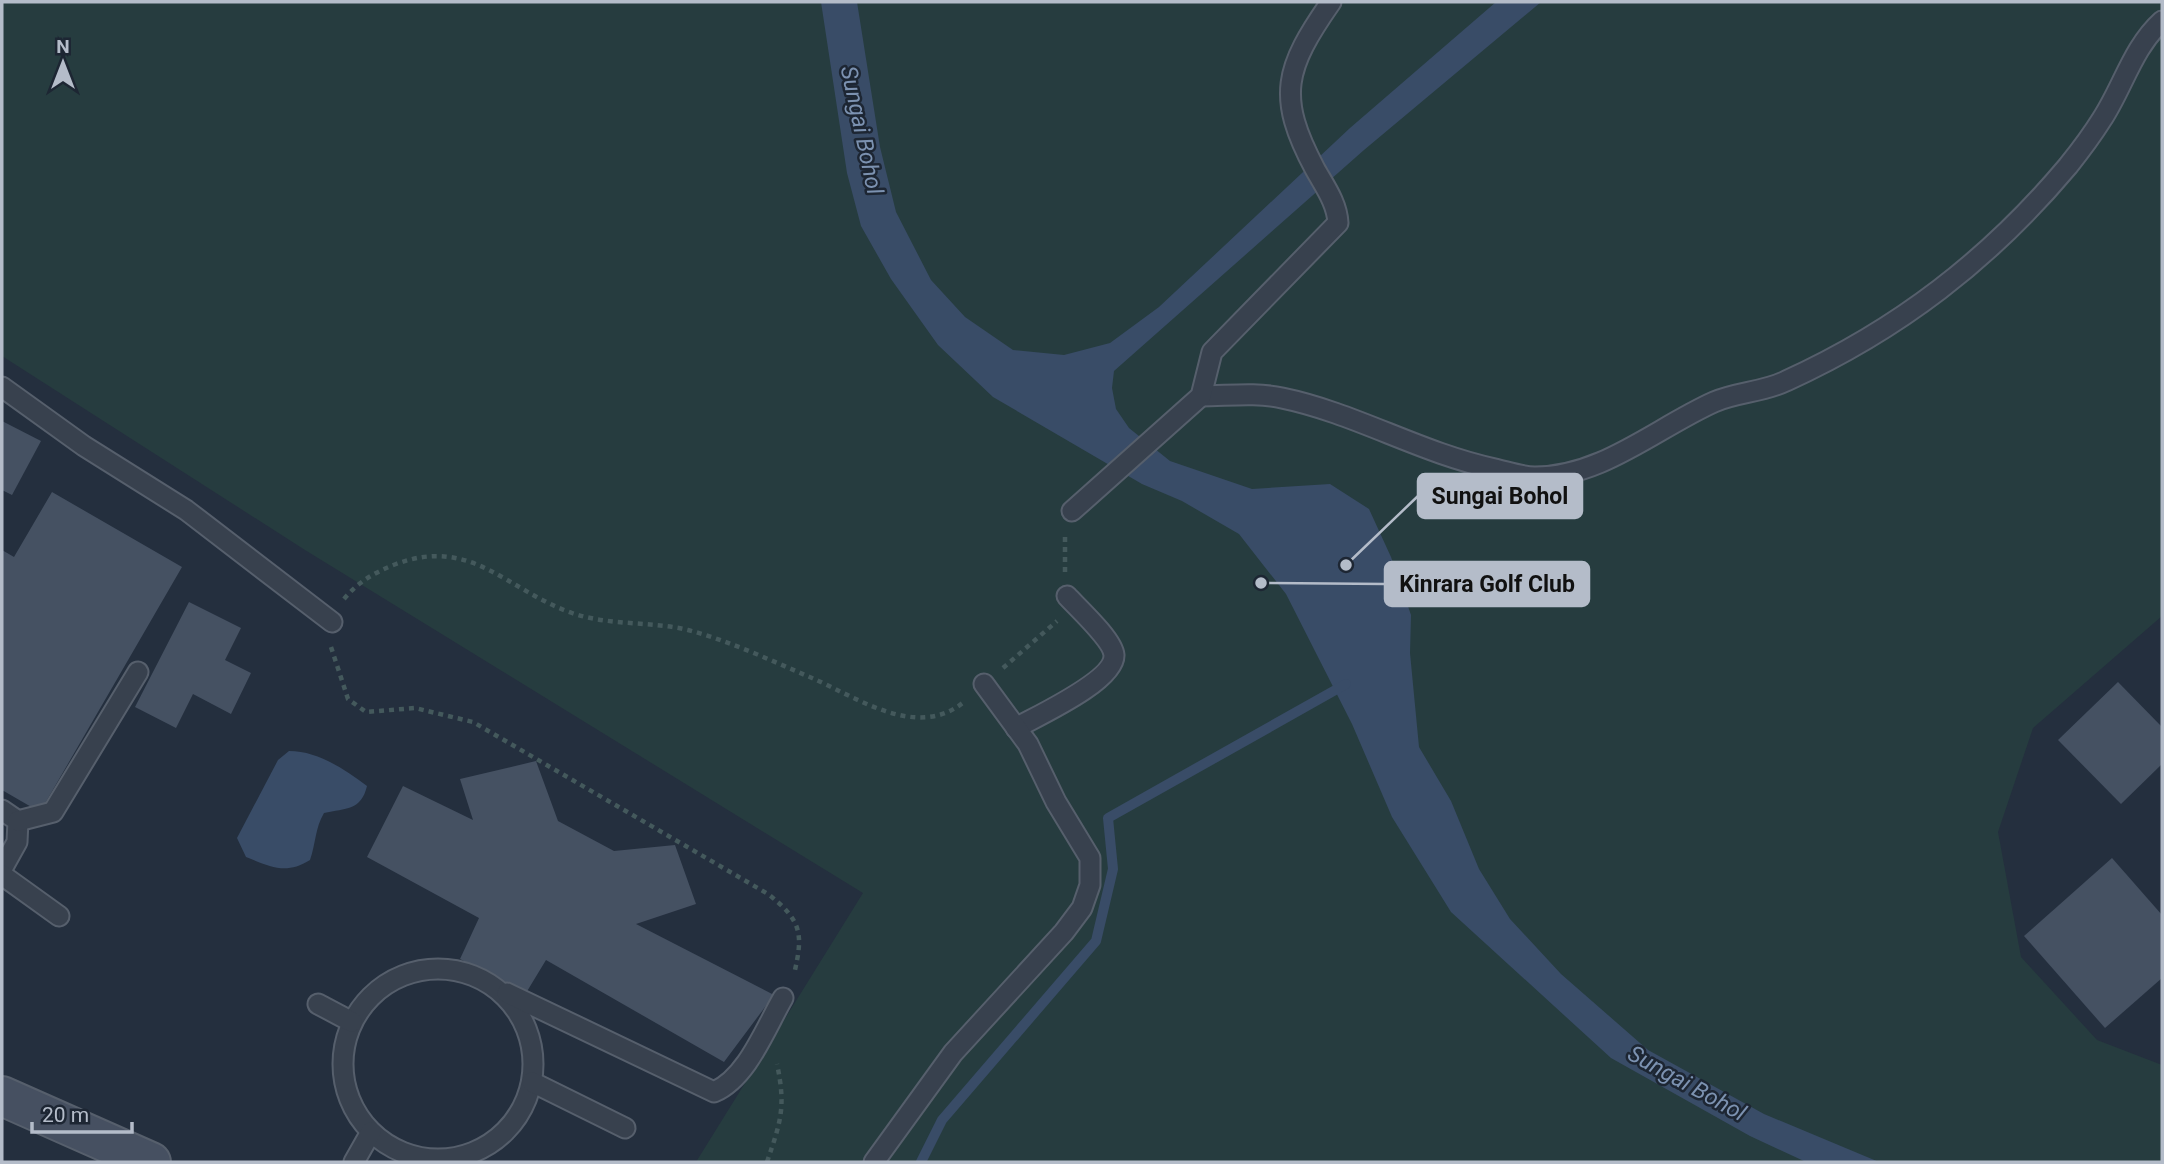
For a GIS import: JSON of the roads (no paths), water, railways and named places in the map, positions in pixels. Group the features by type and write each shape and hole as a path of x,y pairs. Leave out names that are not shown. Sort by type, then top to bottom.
{"main road":[{"path":"2,1096 151,1162"}],"lane":[{"path":"1072,511 1201,396 1212,352 1338,223 1337,210 1304,149 1291,116 1289,92 1307,36 1331,2"},
{"path":"1201,396 1251,394 1281,398 1328,411 1455,461 1533,477 1561,474 1599,464 1716,401 1783,383 1816,367 1937,295 1982,257 2069,165 2103,119 2140,48 2162,21"},
{"path":"2,387 84,446 186,510 332,622"},
{"path":"1016,728 1099,680 1111,667 1114,655 1109,643 1067,596"},
{"path":"2,810 18,821 53,812 138,672"},
{"path":"873,1162 953,1053 1064,932 1082,908 1090,885 1090,858 1056,802 1028,744 984,684"},
{"path":"2,869 17,842 18,821"},
{"path":"2,875 58,916"},
{"path":"493,986 513,1004 527,1028 534,1055 532,1083 523,1108 507,1131 487,1146 462,1156 436,1160 408,1159 371,1132 353,1108 344,1080 343,1050 352,1022 368,1000 389,983 414,972 442,969 468,974 493,986 713,1092 729,1086 783,998"},
{"path":"318,1004 352,1022"},
{"path":"532,1083 625,1129"},
{"path":"354,1162 371,1132"}],"water":[{"path":"821,2 857,2 880,147 896,212 931,280 965,317 1013,350 1064,355 1110,343 1159,307 1350,128 1496,2 1541,2 1364,150 1114,371 1112,388 1116,409 1129,428 1170,461 1252,489 1330,484 1369,509 1391,557 1411,615 1410,653 1419,747 1451,801 1479,869 1510,919 1561,974 1648,1050 1764,1114 1879,1162 1806,1162 1750,1136 1611,1058 1451,912 1392,817 1352,724 1286,594 1239,534 1182,501 1142,484 993,397 938,345 891,279 861,226 847,173"},
{"path":"289,751 320,758 340,767 367,786 357,804 324,813 310,860 293,867 278,868 246,857 237,838 278,760"}],"waterway":[{"path":"921,1162 942,1120 1096,941 1113,869 1108,818 1346,684"}],"place":[{"name":"Sungai Bohol","path":"1346,565"},
{"name":"Kinrara Golf Club","path":"1261,583"}]}
